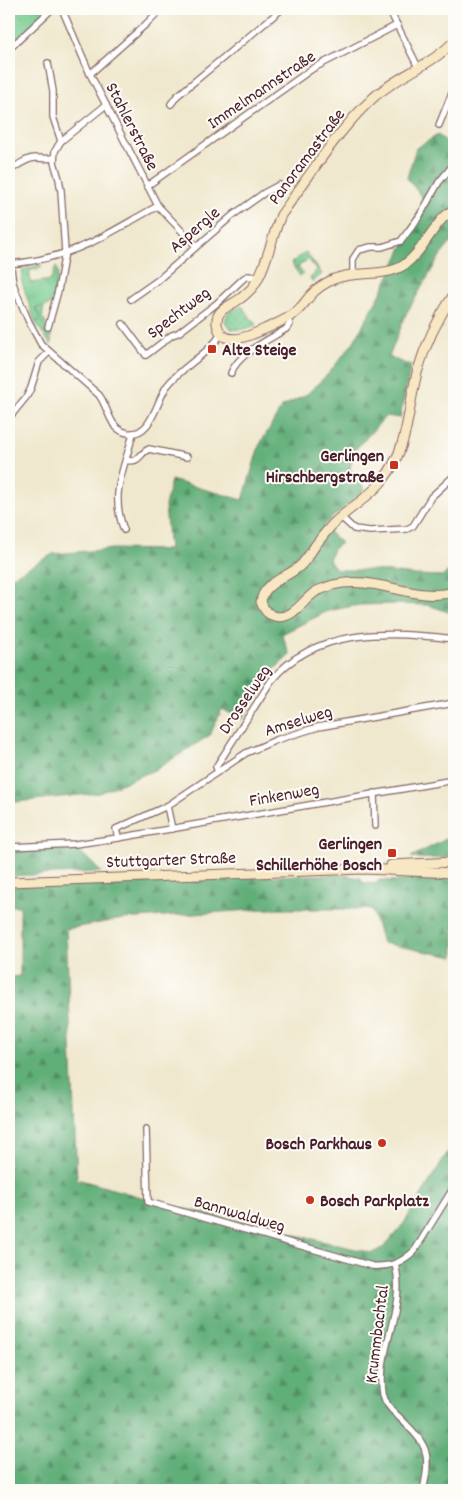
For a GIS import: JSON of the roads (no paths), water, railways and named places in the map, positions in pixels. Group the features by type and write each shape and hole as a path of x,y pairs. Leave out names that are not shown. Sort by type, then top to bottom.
{"main road":[{"name":"Panoramastraße","path":"222,333 217,325 220,312 250,290 264,264 281,215 342,131 374,97 445,50 454,41"},
{"path":"222,333 229,339 240,339 287,318 295,313 319,288 334,279 399,268 413,258 443,219 454,208"},
{"path":"454,294 438,319 423,355 417,374 401,450 394,464 381,483 338,519 325,533 302,564 264,592 262,606 271,615 289,614 314,593 331,585 345,583 366,583 434,594 454,592"},
{"name":"Stuttgarter Straße","path":"9,882 449,867"}],"street":[{"path":"9,49 52,9"},
{"name":"Stahlerstraße","path":"62,9 90,74 158,206 196,246"},
{"path":"90,74 146,25 161,9"},
{"path":"389,9 418,67"},
{"path":"171,104 177,96 278,10"},
{"name":"Immelmannstraße","path":"147,186 312,69 397,25"},
{"path":"48,63 54,91 53,117 61,141"},
{"path":"439,125 454,88"},
{"path":"48,327 58,291 65,252 61,191 54,158 55,151 61,141 106,105"},
{"path":"9,171 26,160 54,158"},
{"path":"353,275 353,259 359,250 386,246 401,241 439,182 454,164"},
{"name":"Aspergle","path":"131,299 158,280 234,215 264,193 279,185"},
{"path":"10,264 28,262 65,252 91,242 158,206"},
{"path":"9,254 13,283 21,307 42,344 99,395 115,426 122,431 133,433 146,427 168,385 178,374 216,343 222,333"},
{"name":"Spechtweg","path":"123,324 146,354 172,335 178,334 216,304 244,278 248,276 258,277"},
{"path":"231,373 242,357 286,329 290,324 287,318"},
{"path":"9,418 27,396 39,362 49,352"},
{"path":"124,530 118,514 118,496 120,476 133,433"},
{"path":"126,460 137,459 149,449 187,457"},
{"path":"338,519 354,529 407,529 413,526 431,497 454,476"},
{"name":"Drosselweg","path":"218,771 216,767 271,681 281,669 303,654 333,641 366,636 392,634 432,636 454,640"},
{"name":"Amselweg","path":"118,838 116,829 167,806 246,753 276,740 318,727 454,703"},
{"name":"Finkenweg","path":"118,838 454,780"},
{"path":"374,793 375,826"},
{"path":"167,806 172,829"},
{"path":"9,847 75,844 118,838"},
{"name":"Bannwaldweg","path":"146,1129 148,1202 372,1266 395,1264"},
{"name":"Krummbachtal","path":"423,1490 426,1472 426,1449 411,1429 388,1405 384,1396 384,1358 396,1302 398,1282 395,1264 407,1258 415,1250 454,1187"}],"waterway":[{"path":"452,1490 454,1478"}],"place":[{"name":"Alte Steige","path":"212,349"},
{"name":"Gerlingen Hirschbergstraße","path":"394,465"},
{"name":"Gerlingen Schillerhöhe Bosch","path":"392,853"},
{"name":"Bosch Parkhaus","path":"382,1143"},
{"name":"Bosch Parkplatz","path":"310,1200"}]}
